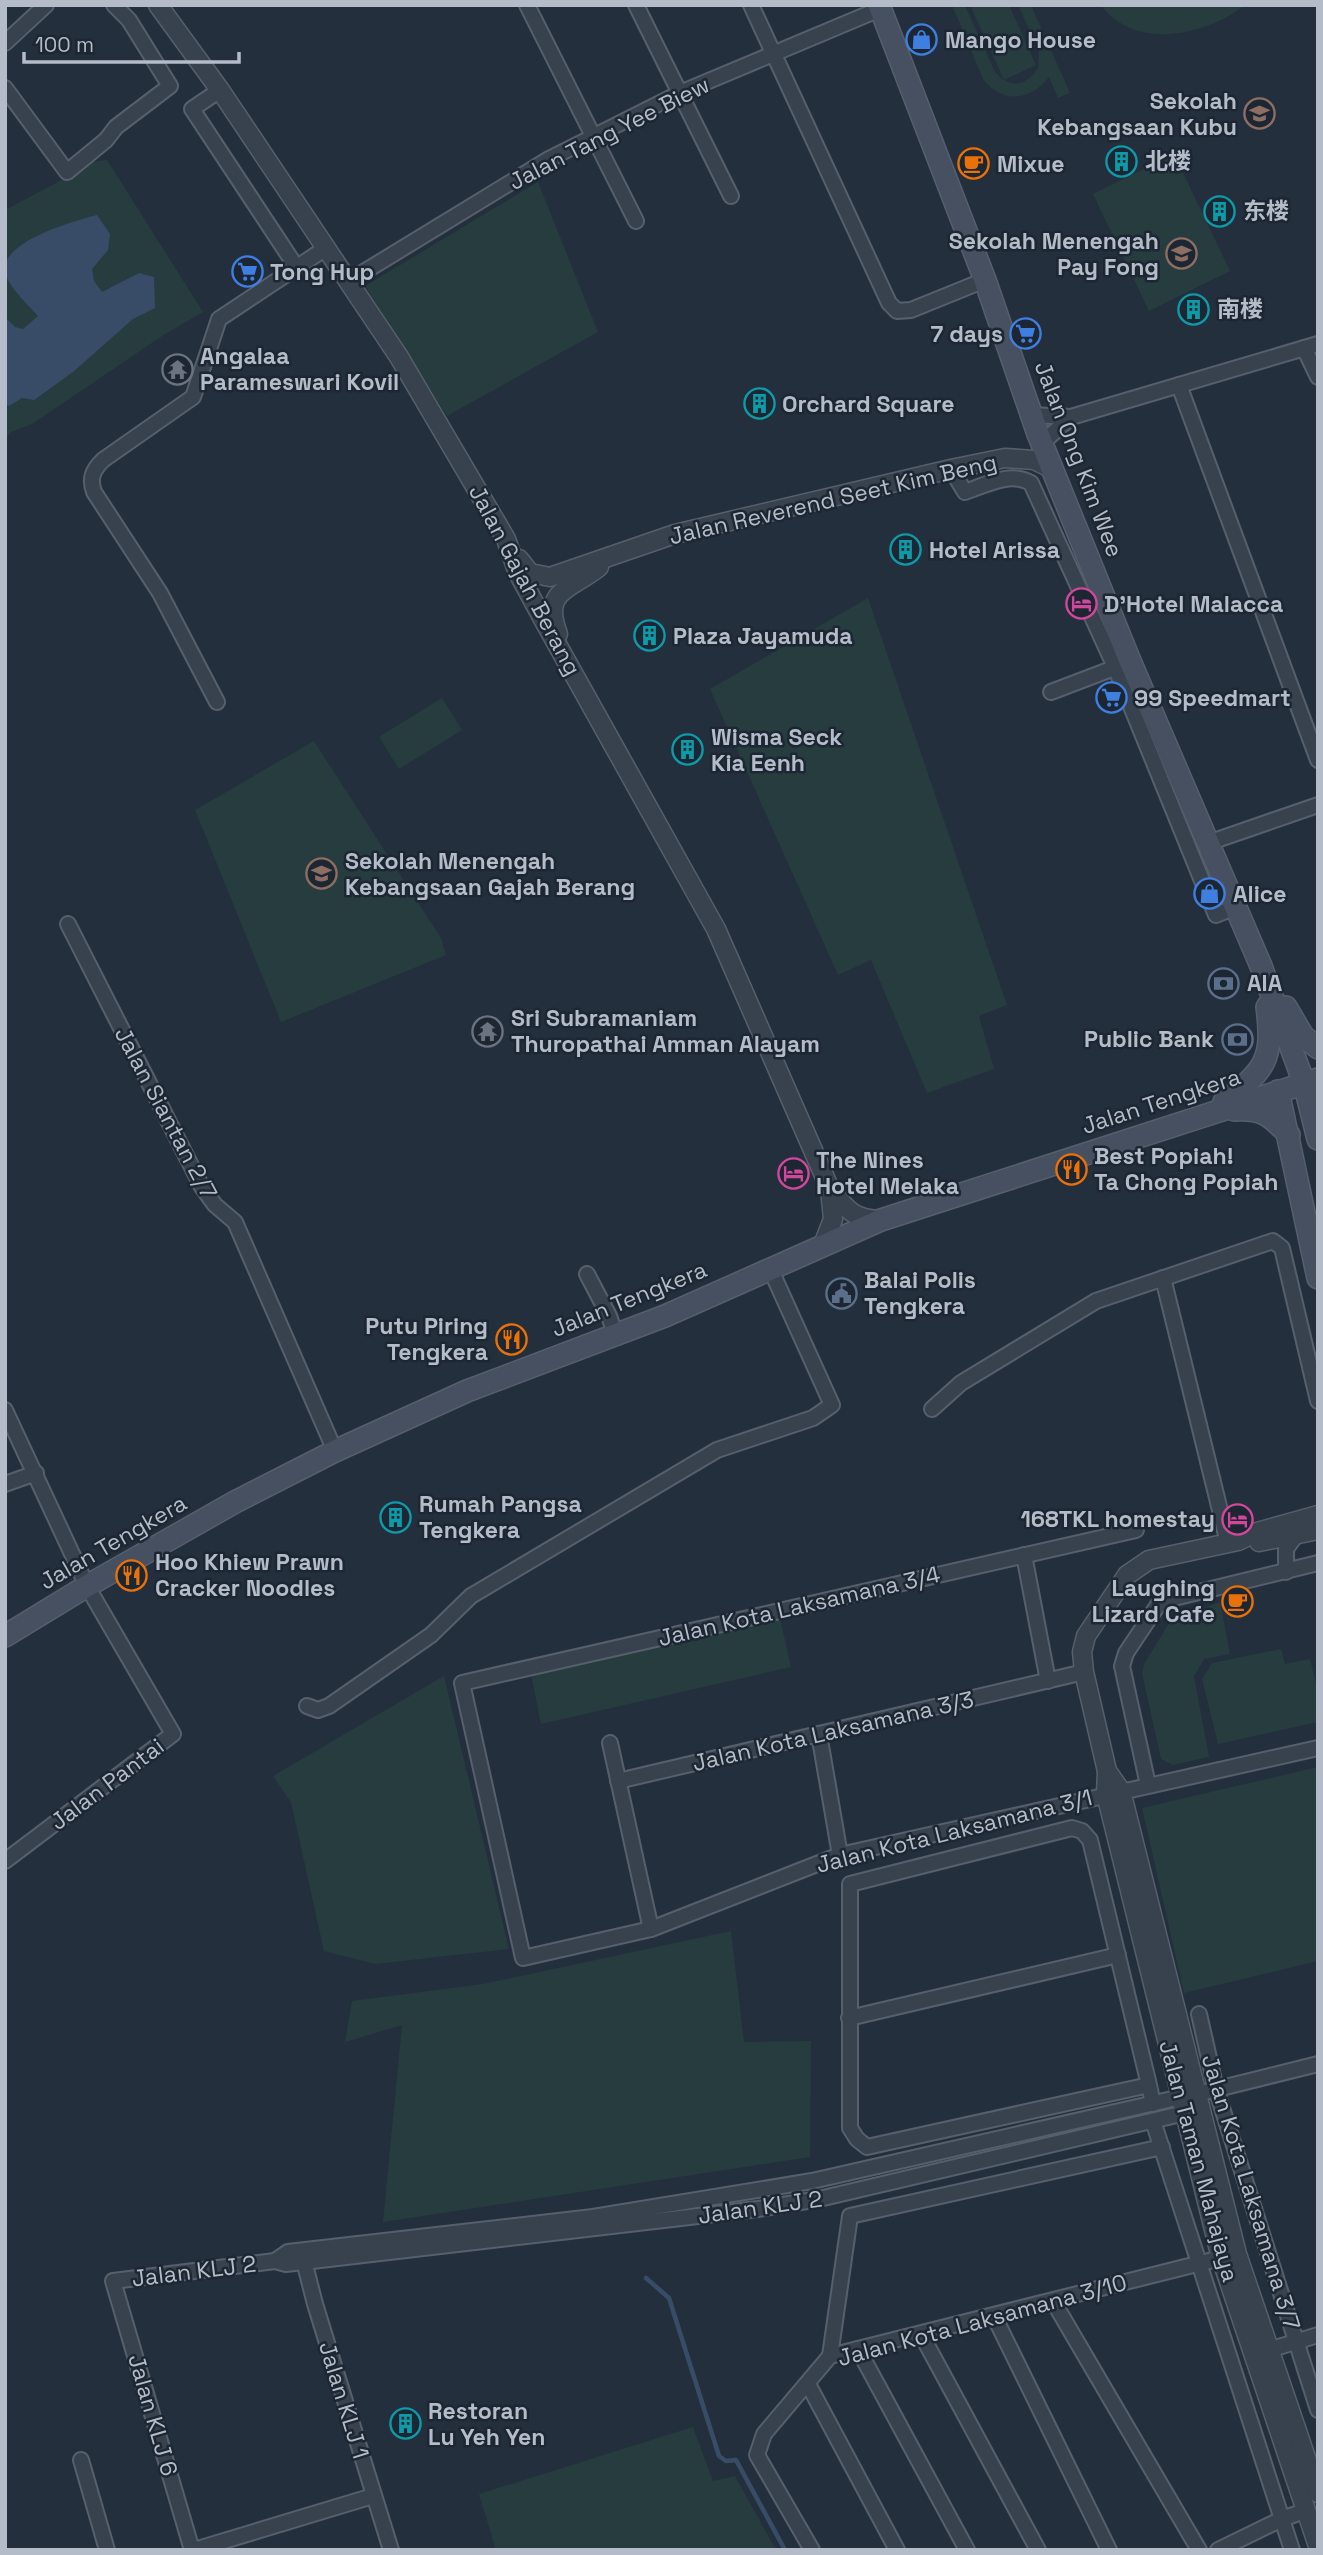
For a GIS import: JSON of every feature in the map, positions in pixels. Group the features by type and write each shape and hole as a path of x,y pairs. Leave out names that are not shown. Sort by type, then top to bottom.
{"main road":[{"name":"Jalan Ong Kim Wee","path":"880,7 985,280 1031,415 1123,664 1208,842 1311,1081 1317,1130"},
{"path":"1261,966 1303,1036 1318,1048"},
{"path":"1211,1112 1259,1071 1271,1045 1261,966"},
{"name":"Jalan Tengkera","path":"5,1636 235,1502 335,1451 467,1391 615,1336 881,1220 1311,1081"},
{"path":"1278,1091 1318,1278"},
{"path":"1211,1112 1259,1110 1277,1122 1289,1135"}],"street":[{"path":"5,43 46,5"},
{"path":"5,88 67,172 106,140 116,127 170,86 128,20 114,5"},
{"name":"Jalan Gajah Berang","path":"158,5 220,90 399,357 506,539 519,573 716,929 830,1189 844,1206 857,1216 866,1220 881,1220"},
{"path":"527,5 636,221"},
{"path":"636,5 731,196"},
{"path":"751,5 888,303 897,311 911,310 985,280"},
{"name":"Jalan Tang Yee Biew","path":"349,281 549,159 680,93 880,7"},
{"path":"220,90 192,109 297,268"},
{"path":"217,702 160,593 94,492 90,481 94,469 103,460 192,397 219,319 326,248"},
{"path":"1031,415 1070,417 1311,346 1318,377"},
{"path":"1179,385 1318,760"},
{"path":"1042,443 1070,417"},
{"name":"Jalan Reverend Seet Kim Beng","path":"506,539 530,573 551,577 675,534 1005,457 1034,460 1053,470"},
{"path":"951,469 965,492 1010,477 1021,477 1031,482 1123,664 1216,915 1236,907"},
{"name":"Jalan Reverend Seet Kim Beng","path":"571,666 555,624 553,604 559,593 588,576 613,556"},
{"path":"1051,692 1123,664"},
{"path":"1208,842 1318,805"},
{"name":"Jalan Siantan 2/7","path":"68,924 202,1187 215,1205 235,1222 335,1451"},
{"name":"Jalan Gajah Berang","path":"823,1245 833,1219 830,1189"},
{"path":"932,1409 961,1383 1096,1301 1273,1241 1282,1248 1318,1401"},
{"path":"307,1706 318,1710 330,1706 430,1634 471,1596 718,1450 813,1418 832,1405 770,1268"},
{"path":"587,1274 609,1316 615,1336"},
{"path":"1163,1278 1233,1542"},
{"path":"5,1410 87,1586"},
{"path":"5,1484 36,1473"},
{"name":"Jalan Taman Mahajaya","path":"1229,2256 1207,2134 1188,2101 1188,2060 1107,1770 1084,1672 1083,1652 1086,1636 1132,1570 1149,1560 1233,1542 1257,1532 1318,1515"},
{"name":"Jalan Kota Laksamana 3/4","path":"523,1958 462,1683 1136,1530"},
{"name":"Jalan Taman Mahajaya","path":"1233,1542 1260,1542 1318,1530"},
{"path":"1286,1572 1286,1549 1297,1534"},
{"path":"1024,1555 1048,1681"},
{"path":"1148,1785 1122,1666 1126,1653 1158,1605 1166,1600 1318,1563"},
{"name":"Jalan Pantai","path":"5,1861 173,1734 87,1586"},
{"name":"Jalan Kota Laksamana 3/3","path":"618,1780 1084,1672"},
{"path":"819,1734 840,1855"},
{"path":"610,1742 651,1929"},
{"name":"Jalan Kota Laksamana 3/1","path":"523,1958 651,1929 840,1855 1318,1748"},
{"name":"Jalan Taman Mahajaya","path":"1113,1792 1188,2101 1229,2256 1262,2352 1318,2493"},
{"path":"1149,2085 867,2147 857,2139 850,2128 850,1884 1072,1828 1083,1831 1090,1840 1118,1955 1149,2085 1153,2104"},
{"path":"849,2018 1118,1955"},
{"name":"Jalan Kota Laksamana 3/7","path":"1199,2014 1216,2089 1318,2410"},
{"path":"1188,2101 1216,2089 1318,2064"},
{"name":"Jalan KLJ 2","path":"593,2223 812,2181 1153,2104 1188,2101"},
{"name":"Jalan KLJ 2","path":"113,2281 275,2261 286,2264 303,2256 819,2199 1153,2121 1188,2101"},
{"path":"1153,2121 1292,2550"},
{"path":"830,2356 850,2216 1161,2147"},
{"name":"Jalan KLJ 1","path":"303,2256 391,2550"},
{"name":"Jalan Kota Laksamana 3/10","path":"812,2550 757,2455 764,2434 830,2356 1229,2256"},
{"name":"Jalan KLJ 6","path":"113,2281 193,2550"},
{"path":"1052,2301 1199,2550"},
{"path":"994,2315 1109,2550"},
{"path":"921,2334 1038,2550"},
{"path":"1262,2352 1318,2335"},
{"path":"858,2349 967,2550"},
{"name":"Jalan Taman Mahajaya","path":"1262,2352 1318,2546"},
{"path":"808,2384 897,2550"},
{"path":"80,2460 107,2550"},
{"path":"193,2550 373,2496"},
{"path":"1218,2550 1307,2510"}],"green space":[{"path":"952,5 965,5 995,72 1007,81 1018,83 1028,79 1038,68 1039,51 1018,5 1031,5 1070,93 1058,98 1049,77 1034,91 1025,95 1007,96 999,93 983,79"},
{"path":"970,5 1009,5 1036,65 1004,80"},
{"path":"1101,5 1245,5 1211,25 1171,34 1132,29 1115,19"},
{"path":"1174,154 1230,271 1149,311 1093,194"},
{"path":"107,160 203,312 162,336 32,424 11,432 5,439 5,210 56,183 88,162"},
{"path":"538,182 598,332 447,416 365,286"},
{"path":"868,598 1007,1005 979,1016 994,1069 927,1093 871,960 838,975 710,689"},
{"path":"442,698 462,730 399,769 379,737"},
{"path":"314,741 441,938 446,955 281,1022 195,810"},
{"path":"1220,1602 1230,1654 1204,1659 1194,1676 1209,1757 1173,1765 1161,1759 1142,1673 1144,1664 1171,1620"},
{"path":"780,1618 791,1667 541,1724 531,1674"},
{"path":"1281,1649 1285,1664 1310,1659 1318,1693 1318,1722 1218,1744 1202,1679 1212,1663"},
{"path":"444,1676 509,1949 375,1964 324,1951 291,1802 273,1776"},
{"path":"1318,1767 1318,1961 1184,1993 1142,1808"},
{"path":"731,1931 744,2042 811,2041 810,2157 383,2222 402,2025 345,2042 352,2001 483,1984"},
{"path":"693,2427 713,2481 735,2476 776,2550 496,2550 479,2494"}],"water":[{"path":"97,215 110,234 108,250 92,269 94,281 102,292 139,273 154,277 155,308 133,319 73,372 34,400 22,398 9,406 5,404 5,317 15,327 23,329 38,316 10,284 5,272 7,261 14,251 41,234"}],"waterway":[{"path":"646,2278 669,2298 719,2456 726,2461 736,2460 785,2550"}],"place":[{"name":"Mango House","path":"922,40"},
{"name":"Sekolah Kebangsaan Kubu","path":"1260,114"},
{"name":"北楼","path":"1122,161"},
{"name":"Mixue","path":"974,164"},
{"name":"东楼","path":"1220,211"},
{"name":"Sekolah Menengah Pay Fong","path":"1182,254"},
{"name":"Tong Hup","path":"247,272"},
{"name":"南楼","path":"1194,309"},
{"name":"7 days","path":"1026,334"},
{"name":"Angalaa Parameswari Kovil","path":"177,369"},
{"name":"Orchard Square","path":"759,404"},
{"name":"Hotel Arissa","path":"906,550"},
{"name":"D'Hotel Malacca","path":"1081,604"},
{"name":"Plaza Jayamuda","path":"650,636"},
{"name":"99 Speedmart","path":"1111,698"},
{"name":"Wisma Seck Kia Eenh","path":"688,750"},
{"name":"Sekolah Menengah Kebangsaan Gajah Berang","path":"322,874"},
{"name":"Alice","path":"1210,894"},
{"name":"AIA","path":"1224,983"},
{"name":"Sri Subramaniam Thuropathai Amman Alayam","path":"488,1031"},
{"name":"Public Bank","path":"1237,1039"},
{"name":"Best Popiah! Ta Chong Popiah","path":"1071,1169"},
{"name":"The Nines Hotel Melaka","path":"793,1173"},
{"name":"Balai Polis Tengkera","path":"841,1293"},
{"name":"Putu Piring Tengkera","path":"511,1339"},
{"name":"Rumah Pangsa Tengkera","path":"396,1517"},
{"name":"168TKL homestay","path":"1238,1519"},
{"name":"Hoo Khiew Prawn Cracker Noodles","path":"132,1575"},
{"name":"Laughing Lizard Cafe","path":"1238,1601"},
{"name":"Restoran Lu Yeh Yen","path":"405,2424"}]}
